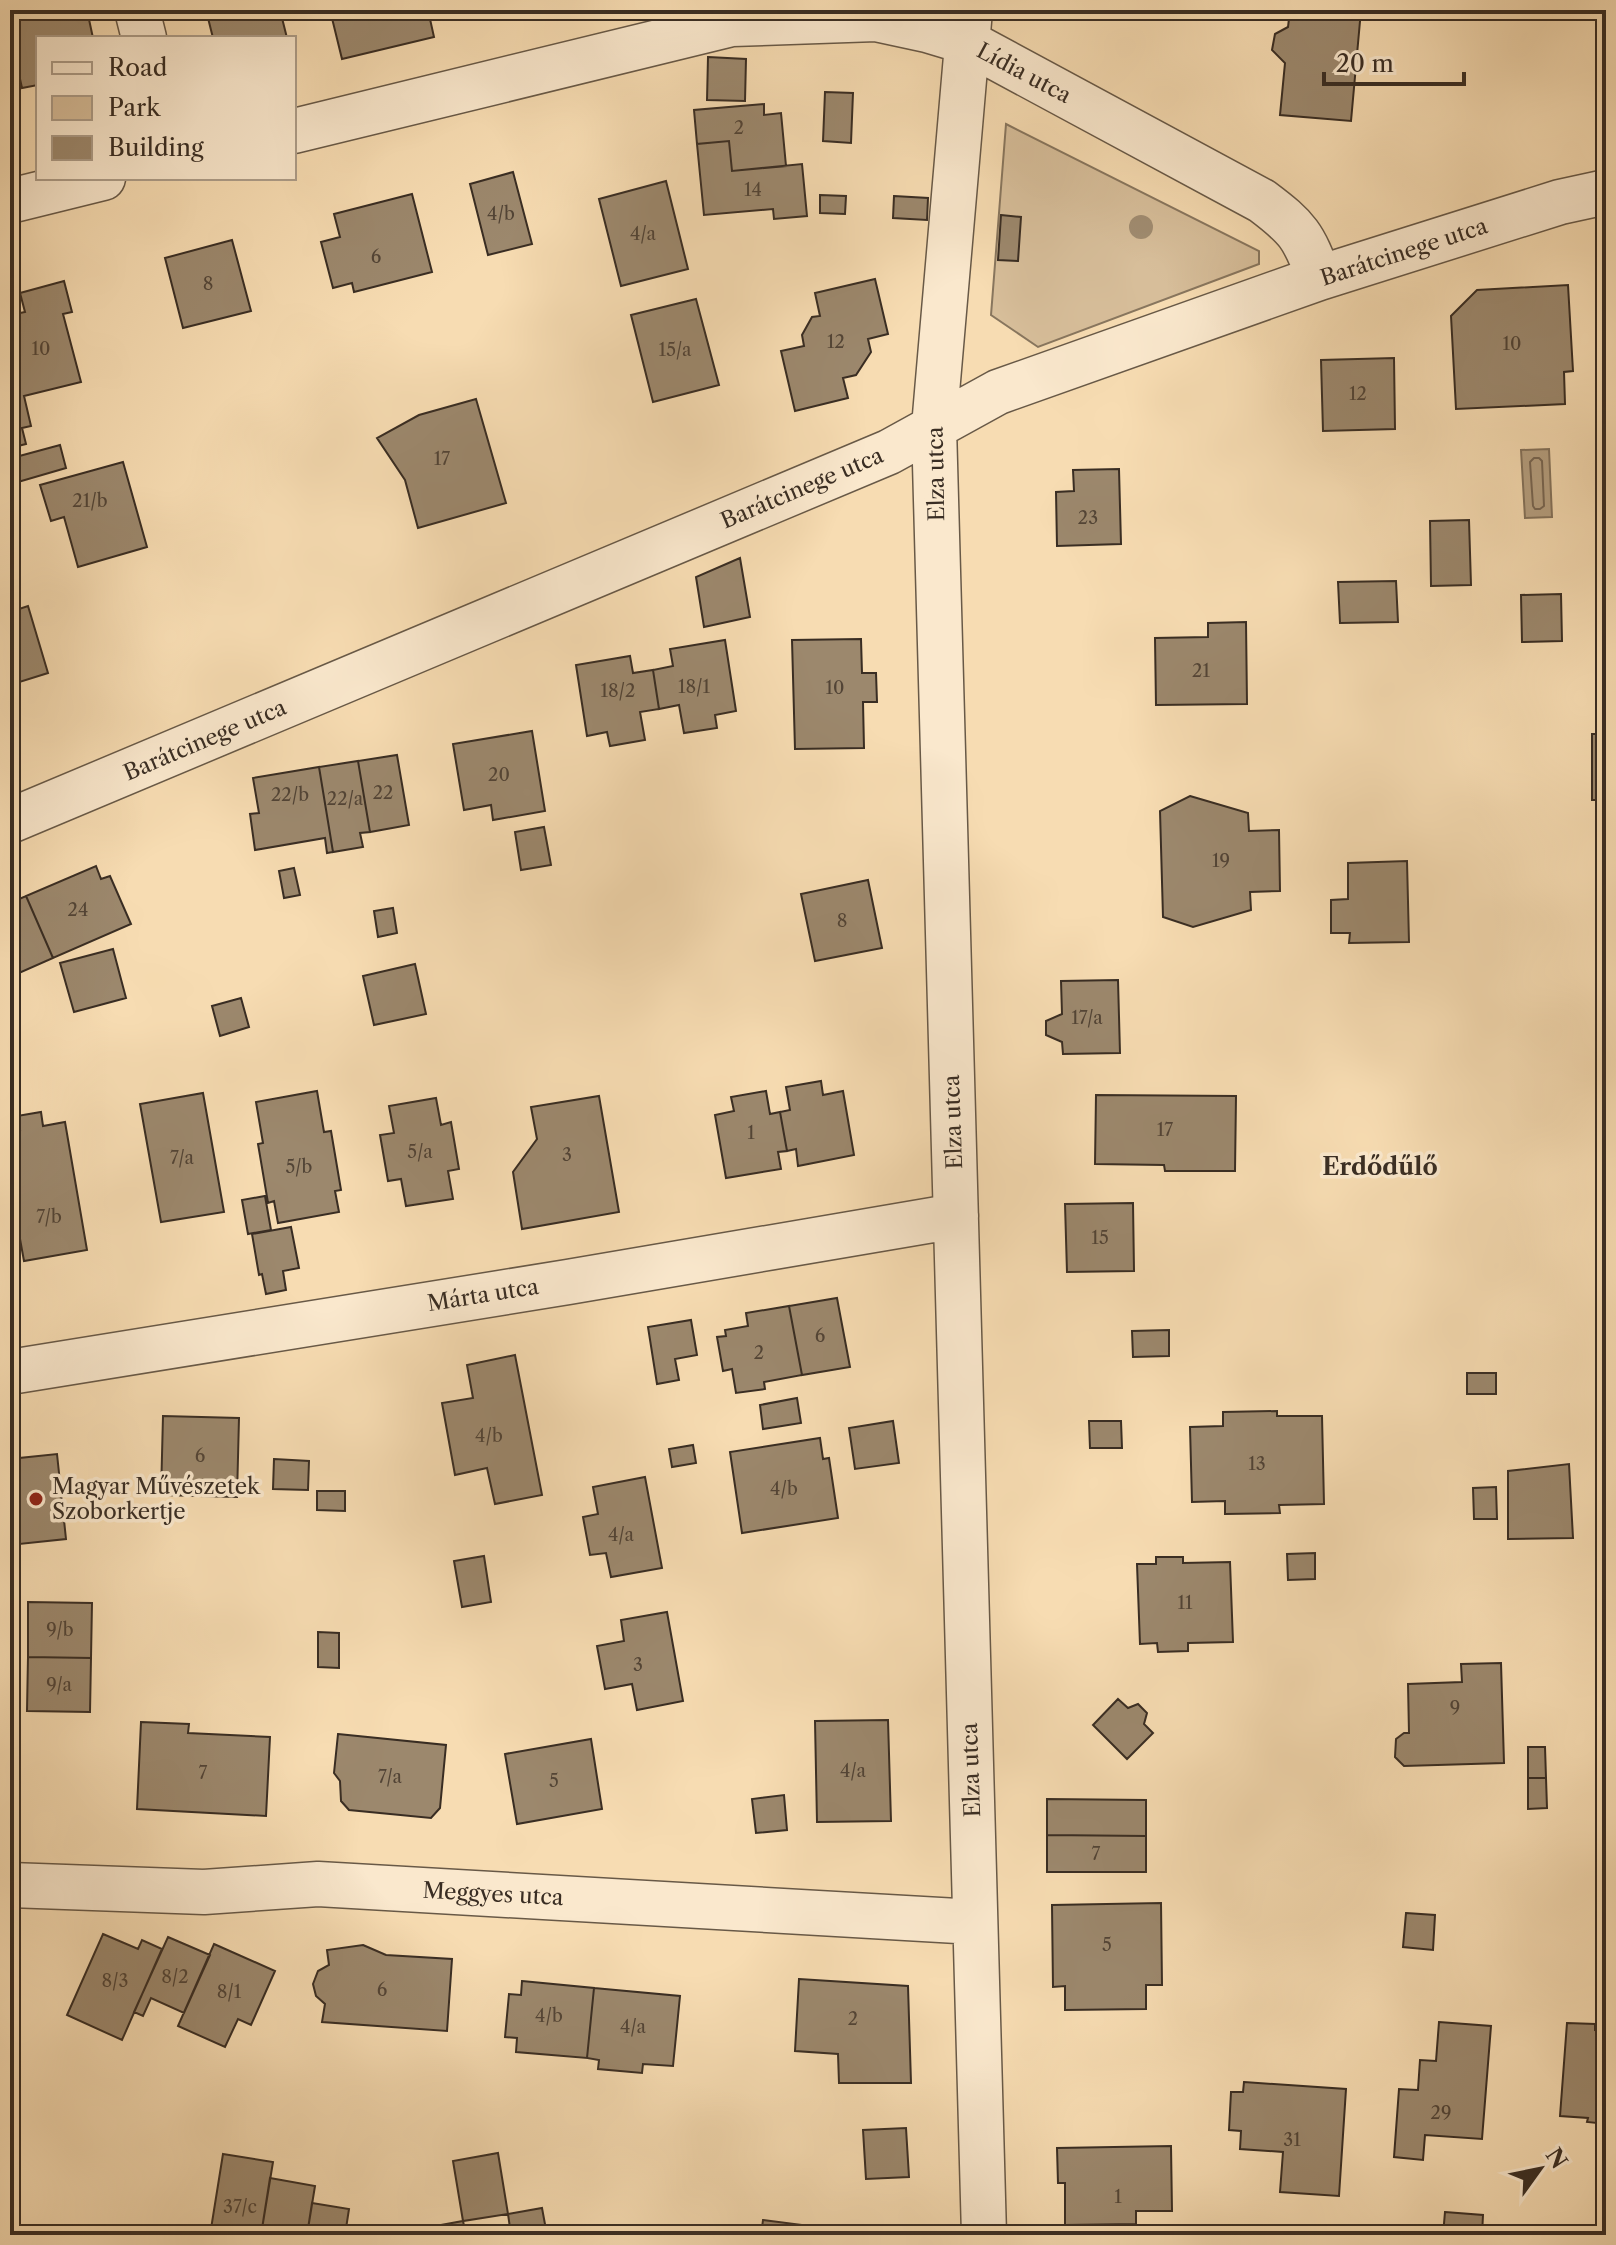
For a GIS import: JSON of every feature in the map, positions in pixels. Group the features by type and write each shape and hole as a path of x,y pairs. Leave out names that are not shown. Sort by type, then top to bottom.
{"street":[{"path":"137,10 144,36"},
{"name":"Lídia utca","path":"296,131 732,24 876,19 927,30 968,26 1262,201 1291,222 1308,246 1319,278"},
{"name":"Elza utca","path":"968,26 934,427 984,2235"},
{"path":"10,201 95,180"},
{"name":"Barátcinege utca","path":"10,821 889,452 998,392 1319,278 1560,202 1606,192"},
{"name":"Márta utca","path":"10,1372 956,1216"},
{"name":"Meggyes utca","path":"10,1885 204,1892 318,1884 975,1922"}],"green space":[{"path":"1006,124 1259,251 1259,264 1038,347 991,315"}],"water":[{"path":"1549,449 1552,517 1525,518 1521,450"}],"building":[{"path":"10,10 87,10 93,36 36,36 36,85 22,88 10,34"},
{"path":"206,10 280,10 286,36 212,36"},
{"path":"330,10 428,10 434,37 342,59"},
{"path":"1290,10 1361,10 1351,121 1280,115 1285,63 1272,50 1275,34 1288,27"},
{"path":"708,57 746,59 745,101 707,100"},
{"path":"825,92 853,93 851,143 823,141"},
{"path":"764,104 764,115 781,113 786,166 732,171 729,141 697,144 694,110"},
{"path":"729,141 732,171 802,164 807,216 774,219 773,209 704,215 697,144"},
{"path":"513,172 532,244 488,255 470,184"},
{"path":"666,181 688,269 621,286 599,199"},
{"path":"412,194 432,272 354,292 352,283 333,288 321,242 340,237 334,214"},
{"path":"820,195 846,196 845,214 820,213"},
{"path":"894,196 928,198 927,220 893,218"},
{"path":"1001,215 1021,217 1018,261 998,260"},
{"path":"232,240 251,311 183,328 165,258"},
{"path":"875,279 888,334 868,339 871,352 856,375 843,378 848,398 795,411 781,351 804,346 802,335 812,317 820,316 815,293"},
{"path":"64,281 72,312 63,314 81,382 24,396 31,426 22,428 26,444 10,448 10,315 25,312 20,293"},
{"path":"1568,285 1573,371 1564,372 1565,404 1456,409 1451,316 1477,290"},
{"path":"696,299 719,385 653,402 631,315"},
{"path":"1394,358 1395,429 1323,431 1321,360"},
{"path":"476,399 506,503 418,528 405,480 377,438 419,415"},
{"path":"60,445 66,468 18,482 12,458"},
{"path":"123,462 147,547 78,567 64,517 51,521 40,485"},
{"path":"1119,469 1121,544 1057,546 1056,492 1074,491 1073,470"},
{"path":"1469,520 1471,585 1431,586 1430,521"},
{"path":"740,558 750,617 704,627 696,577"},
{"path":"1396,581 1398,622 1340,623 1338,582"},
{"path":"1561,594 1562,641 1522,642 1521,595"},
{"path":"28,606 48,673 10,685 10,612"},
{"path":"1246,622 1247,704 1156,705 1155,638 1208,637 1208,623"},
{"path":"861,639 862,673 876,673 877,702 863,702 864,748 795,749 792,640"},
{"path":"725,640 736,711 715,715 717,728 684,733 679,705 659,709 653,670 673,666 670,649"},
{"path":"630,656 633,673 653,670 659,709 640,712 645,740 610,746 607,732 587,736 576,665"},
{"path":"532,731 545,811 493,820 491,805 464,810 453,744"},
{"path":"1592,734 1606,734 1606,800 1592,800"},
{"path":"397,755 409,825 370,832 358,761"},
{"path":"358,761 370,832 360,833 363,847 333,852 319,767"},
{"path":"319,767 333,852 327,853 325,838 255,850 250,814 259,813 253,778"},
{"path":"1190,796 1248,813 1249,831 1279,830 1280,891 1250,892 1251,910 1193,927 1163,917 1160,811"},
{"path":"544,827 551,865 521,870 515,832"},
{"path":"1407,861 1409,942 1349,943 1350,933 1331,933 1331,900 1348,899 1348,863"},
{"path":"96,866 101,879 110,876 131,924 53,958 26,896"},
{"path":"294,868 300,895 284,898 279,871"},
{"path":"868,880 882,948 815,961 801,894"},
{"path":"26,896 53,958 10,977 10,903"},
{"path":"393,908 397,933 378,937 374,911"},
{"path":"113,949 126,998 74,1012 60,963"},
{"path":"415,964 426,1014 374,1025 363,976"},
{"path":"1118,980 1120,1053 1063,1054 1062,1042 1046,1035 1046,1021 1062,1014 1061,981"},
{"path":"241,998 249,1027 220,1036 212,1006"},
{"path":"821,1081 823,1095 843,1091 854,1155 798,1166 796,1149 787,1151 780,1112 790,1110 786,1087"},
{"path":"317,1091 324,1132 331,1131 341,1190 335,1191 339,1212 278,1223 274,1201 268,1203 258,1144 263,1143 256,1102"},
{"path":"766,1091 770,1114 780,1112 787,1151 778,1152 781,1169 726,1178 715,1115 734,1111 731,1097"},
{"path":"203,1093 224,1212 161,1222 140,1104"},
{"path":"1096,1095 1236,1096 1235,1171 1165,1171 1164,1165 1095,1164"},
{"path":"599,1096 619,1212 522,1229 513,1172 537,1139 531,1107"},
{"path":"436,1098 441,1125 451,1122 459,1169 448,1171 453,1199 406,1206 401,1179 388,1181 380,1135 394,1133 389,1106"},
{"path":"41,1112 43,1126 65,1122 87,1250 24,1261 10,1184 10,1132 20,1130 17,1116"},
{"path":"265,1196 271,1230 248,1234 242,1200"},
{"path":"1133,1203 1134,1271 1067,1272 1065,1204"},
{"path":"291,1227 299,1268 283,1271 286,1290 266,1294 262,1274 259,1275 252,1234"},
{"path":"837,1298 850,1367 802,1375 789,1306"},
{"path":"789,1306 802,1375 764,1382 765,1389 736,1393 732,1369 723,1371 717,1337 726,1336 725,1330 748,1326 746,1313"},
{"path":"691,1320 697,1355 675,1359 679,1380 657,1384 648,1327"},
{"path":"1169,1330 1169,1356 1133,1357 1132,1331"},
{"path":"515,1355 542,1495 495,1504 487,1468 455,1475 442,1403 473,1398 467,1365"},
{"path":"1467,1373 1496,1373 1496,1394 1467,1394"},
{"path":"797,1398 801,1423 763,1429 760,1405"},
{"path":"1277,1411 1277,1416 1322,1416 1324,1504 1279,1505 1280,1513 1225,1514 1225,1501 1192,1502 1190,1427 1223,1426 1223,1412"},
{"path":"163,1416 239,1418 237,1497 161,1495"},
{"path":"893,1421 899,1463 855,1469 849,1428"},
{"path":"1089,1421 1121,1421 1122,1448 1090,1448"},
{"path":"820,1438 823,1459 829,1458 838,1518 742,1533 730,1452"},
{"path":"693,1445 696,1463 672,1467 669,1449"},
{"name":"Magyar Művészetek Szoborkertje","path":"57,1454 66,1539 10,1545 10,1459"},
{"path":"274,1459 309,1461 308,1490 273,1489"},
{"path":"1569,1464 1573,1538 1508,1539 1508,1471"},
{"path":"645,1477 662,1568 611,1577 606,1553 590,1555 583,1517 598,1514 593,1487"},
{"path":"1496,1487 1497,1519 1474,1519 1473,1488"},
{"path":"317,1491 345,1491 345,1511 317,1510"},
{"path":"1315,1553 1315,1579 1288,1580 1287,1554"},
{"path":"484,1556 491,1602 462,1607 454,1561"},
{"path":"1156,1557 1183,1557 1183,1563 1230,1562 1233,1642 1188,1643 1188,1651 1158,1652 1157,1643 1140,1644 1137,1564 1156,1564"},
{"path":"28,1602 92,1603 91,1658 28,1657"},
{"path":"667,1612 683,1701 637,1710 632,1684 605,1689 597,1646 624,1641 621,1620"},
{"path":"318,1632 339,1633 339,1668 318,1667"},
{"path":"28,1657 91,1658 90,1712 27,1711"},
{"path":"1501,1663 1504,1763 1404,1766 1395,1757 1396,1739 1409,1733 1408,1684 1462,1682 1461,1664"},
{"path":"1118,1699 1128,1708 1138,1704 1147,1713 1144,1724 1153,1733 1127,1759 1093,1725"},
{"path":"888,1720 891,1821 817,1822 815,1721"},
{"path":"141,1722 189,1724 188,1733 270,1737 266,1816 137,1809"},
{"path":"338,1734 446,1745 440,1808 431,1818 349,1810 341,1801 340,1781 334,1773"},
{"path":"591,1739 602,1809 517,1824 505,1754"},
{"path":"1528,1747 1545,1747 1546,1778 1528,1778"},
{"path":"1528,1778 1546,1778 1547,1808 1528,1809"},
{"path":"784,1795 787,1830 756,1833 752,1799"},
{"path":"1047,1799 1146,1800 1146,1836 1047,1835"},
{"path":"1047,1835 1146,1836 1146,1872 1047,1872"},
{"path":"1161,1903 1162,1985 1146,1985 1146,2009 1065,2010 1065,1986 1053,1987 1052,1905"},
{"path":"1406,1913 1435,1915 1433,1950 1403,1947"},
{"path":"103,1934 138,1949 142,1940 162,1949 122,2040 67,2015"},
{"path":"168,1937 210,1955 184,2013 151,1998 143,2016 134,2012"},
{"path":"214,1944 275,1971 251,2025 238,2019 225,2047 178,2026"},
{"path":"363,1945 386,1955 452,1959 447,2031 322,2022 325,2004 316,1996 313,1984 318,1971 329,1965 327,1950"},
{"path":"799,1979 908,1986 911,2083 839,2083 838,2054 795,2051"},
{"path":"522,1981 594,1988 587,2058 516,2052 517,2038 505,2037 509,1994 521,1995"},
{"path":"594,1988 680,1996 673,2066 643,2064 642,2073 598,2069 599,2060 587,2058"},
{"path":"1439,2022 1491,2026 1482,2139 1425,2135 1423,2160 1394,2157 1399,2089 1418,2090 1420,2060 1436,2061"},
{"path":"1567,2023 1595,2024 1595,2030 1606,2031 1606,2124 1587,2122 1588,2118 1560,2116"},
{"path":"1244,2082 1346,2089 1339,2196 1280,2192 1283,2152 1240,2149 1241,2131 1229,2130 1231,2092 1243,2092"},
{"path":"906,2128 909,2177 866,2179 863,2130"},
{"path":"1171,2146 1172,2211 1136,2211 1136,2224 1065,2225 1065,2183 1058,2183 1057,2148"},
{"path":"498,2153 508,2214 463,2221 453,2161"},
{"path":"223,2154 273,2162 261,2235 210,2235"},
{"path":"270,2178 315,2186 307,2235 261,2235"},
{"path":"312,2203 349,2209 345,2235 307,2235"},
{"path":"542,2208 547,2235 511,2235 508,2214"},
{"path":"1445,2212 1483,2215 1482,2235 1443,2235"},
{"path":"763,2220 826,2228 825,2235 761,2235"},
{"path":"463,2221 466,2235 409,2235 408,2231"}],"place":[{"name":"Magyar Művészetek Szoborkertje","path":"36,1499"}],"district":[{"name":"Erdődűlő","path":"1380,1166"}]}
